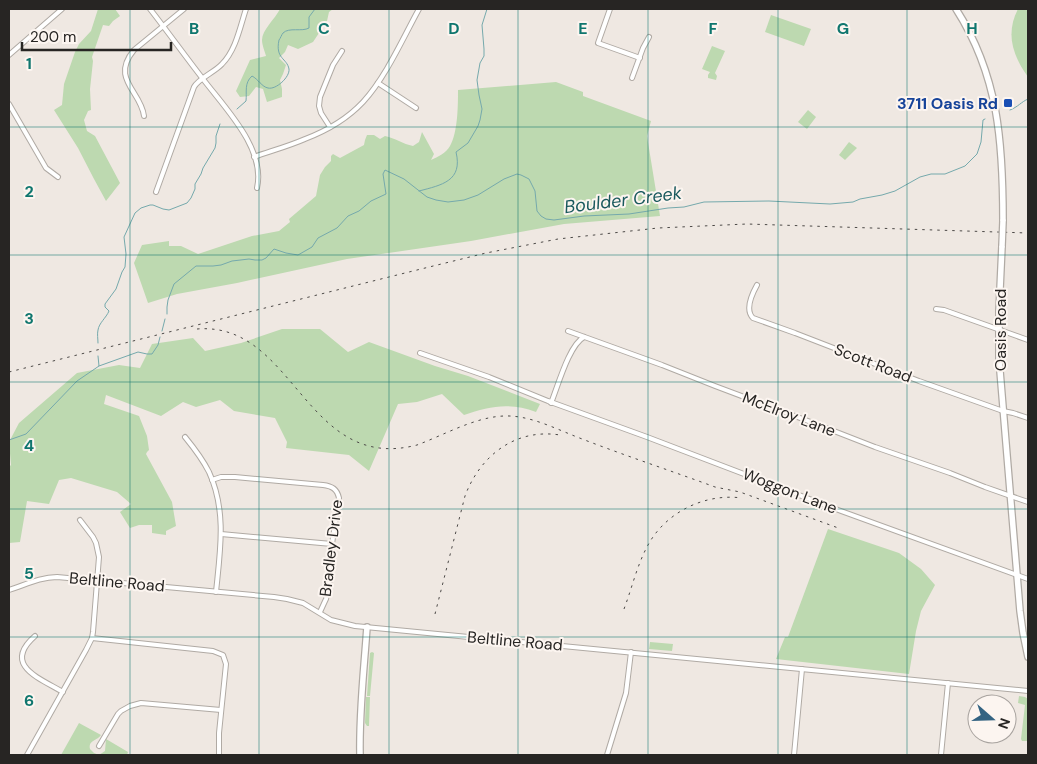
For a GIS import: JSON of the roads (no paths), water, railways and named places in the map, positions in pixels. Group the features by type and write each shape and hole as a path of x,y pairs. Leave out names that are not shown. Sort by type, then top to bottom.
{"main road":[{"name":"Oasis Road","path":"956,9 976,47 994,98 998,118 1002,158 1003,221 998,330 999,359 1017,575 1023,633 1028,657"},
{"path":"360,755 362,689 367,627"}],"street":[{"path":"9,55 62,9"},
{"path":"150,9 240,128 249,143 259,176 257,188"},
{"path":"144,116 142,106 127,81 126,64 134,50 184,9"},
{"path":"156,192 196,83 219,67 228,56 246,9"},
{"path":"254,157 300,142 330,127 362,104 378,83 419,9"},
{"path":"610,9 598,43 640,58"},
{"path":"632,78 649,37"},
{"path":"330,127 321,113 319,106 320,97 332,65 342,51"},
{"path":"378,83 416,108"},
{"path":"9,104 46,168 58,177"},
{"name":"Scott Road","path":"757,285 750,303 749,313 753,318 919,381 1028,418"},
{"path":"936,309 944,310 1028,340"},
{"name":"McElroy Lane","path":"568,331 875,447 1028,502"},
{"path":"551,403 572,351 578,340 584,337"},
{"name":"Woggon Lane","path":"420,353 489,377 551,403 656,440 841,511 1028,579"},
{"path":"185,437 201,458 212,480 219,505 221,534 216,592"},
{"name":"Bradley Drive","path":"212,480 221,477 235,477 323,485 337,491 339,498 327,595 320,612"},
{"path":"27,755 92,638 99,557 93,537 80,520"},
{"path":"221,534 332,544"},
{"name":"Beltline Road","path":"9,590 47,577 98,580 287,599 303,603 337,622 352,626 1028,691"},
{"path":"35,636 27,642 22,656 22,663 27,670 63,692"},
{"path":"92,638 213,651 223,655 226,664 219,733 219,755"},
{"path":"607,755 626,693 631,652"},
{"path":"794,755 802,669"},
{"path":"941,755 948,683"},
{"path":"99,746 121,710 134,704 149,703 221,710"}],"waterway":[{"path":"237,109 246,101 247,85 252,76 268,88 275,87 285,79 289,69 280,55 279,40 286,31 309,28 309,17 315,9"},
{"path":"419,191 443,184 453,176 457,162 456,152 468,143 478,126 482,109 477,80 480,63 484,56 482,25 487,9"},
{"name":"Boulder Creek","path":"1010,110 1028,99"},
{"name":"Boulder Creek","path":"167,314 168,300 174,284 196,266 221,265 232,261 249,259 262,260 274,249 298,255 312,247 318,238 337,228 348,216 386,194 383,174 385,170 404,179 427,197 448,202 464,200 478,195 504,179 517,174 521,175 529,179 535,191 537,211 546,219 554,220 584,216 629,214 684,207 704,202 769,201 830,204 853,202 882,195 895,191 920,177 931,174 945,174 965,166 977,154 981,142 983,120 985,119"},
{"path":"98,343 99,327 109,311 105,304 116,289 125,267 124,237 135,213 141,208 150,205 169,210 187,203 191,198 203,168 215,148 220,124"},
{"name":"Boulder Creek","path":"162,331 165,319"},
{"name":"Boulder Creek","path":"99,366 138,352 152,354 158,345 160,337"},
{"name":"Boulder Creek","path":"9,440 26,434 77,381 99,366 98,356"}],"railway":[{"path":"9,372 486,253 558,239 658,228 747,224 1028,233"},
{"path":"197,329 230,333 257,348 280,370 324,419 349,438 379,448 417,445 471,423 493,417 513,416 541,423 715,487 740,492 841,529"},
{"path":"435,614 465,496 480,469 490,457 514,441 528,436 560,435"},
{"path":"624,609 644,553 656,533 665,523 676,514 701,502 728,497 742,498"}],"place":[{"name":"3711 Oasis Rd","path":"1008,103"}]}
